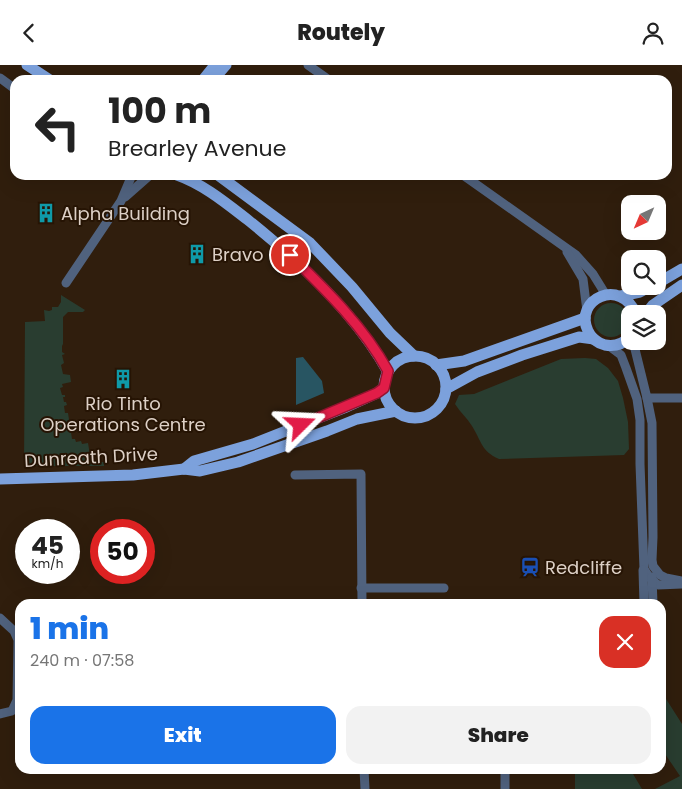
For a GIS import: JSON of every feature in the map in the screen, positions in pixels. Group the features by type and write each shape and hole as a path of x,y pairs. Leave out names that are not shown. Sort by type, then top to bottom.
{"main road":[{"path":"28,65 43,75"},
{"path":"207,75 215,65"},
{"path":"217,75 226,65"},
{"path":"191,180 215,195 278,244 313,278 356,325 376,351 388,371"},
{"path":"225,180 310,243 352,287 394,338 414,356"},
{"path":"666,278 682,269"},
{"path":"653,305 682,285"},
{"path":"621,343 609,346 601,344 594,339 588,333 586,315 594,300 606,295 626,295"},
{"path":"621,296 632,305"},
{"path":"436,365 464,361 586,315"},
{"path":"446,389 477,372 522,355 579,337 594,339"},
{"path":"414,356 422,357 436,365 442,372 446,389 442,402 431,413 417,418 402,415 390,405 386,397 384,388 388,371 394,363 414,356"},
{"name":"Dunreath Drive","path":"184,469 194,461 253,444 377,393 384,388"},
{"name":"Dunreath Drive","path":"0,479 133,475 184,469 200,471 238,462 357,419 396,411"}],"street":[{"path":"308,65 322,75"},
{"path":"66,283 121,201 130,180"},
{"path":"121,201 144,180"},
{"path":"469,180 576,255 593,274 606,295"},
{"path":"564,247 583,279 586,315"},
{"path":"609,346 620,355 637,399 640,420 640,464 647,560 646,574 658,581 682,582"},
{"path":"635,350 652,423 653,537 647,560 644,599"},
{"path":"647,398 682,397"},
{"path":"295,475 361,474 362,599"},
{"path":"644,599 647,590 658,581"},
{"path":"656,599 662,590 658,581"},
{"path":"655,599 658,581"},
{"path":"361,588 444,588"},
{"path":"0,618 15,633"},
{"path":"0,714 12,711 15,704"},
{"path":"364,774 365,789"},
{"path":"505,774 505,789"}],"green space":[{"path":"61,295 85,310 83,312 68,312 63,317 62,352 65,354 62,355 64,363 61,365 63,374 70,375 71,382 62,384 63,387 60,388 62,395 65,395 63,397 64,402 67,405 64,406 65,413 68,413 72,439 75,439 76,442 81,441 82,444 88,443 90,455 98,462 104,462 104,466 24,466 25,322 45,321 44,310 49,311 52,310 52,307 58,307 61,302"},
{"path":"604,304 618,304 621,306 621,334 611,337 604,336 595,327 595,313"},
{"path":"561,359 596,359 608,368 618,381 628,422 629,449 624,455 499,459 485,449 472,426 455,404 459,395 474,394"},
{"path":"666,699 682,724 682,789 655,789 680,776 666,755"},
{"path":"575,774 633,774 642,789 575,789"}],"water":[{"path":"303,357 322,381 324,393 296,405 296,358"}],"place":[{"name":"Alpha Building","path":"46,213"},
{"name":"Bravo","path":"197,254"},
{"name":"Rio Tinto Operations Centre","path":"123,379"},
{"name":"Redcliffe","path":"530,567"}],"route":[{"path":"290,255 364,334 388,371 384,388 377,393 301,425"}]}
